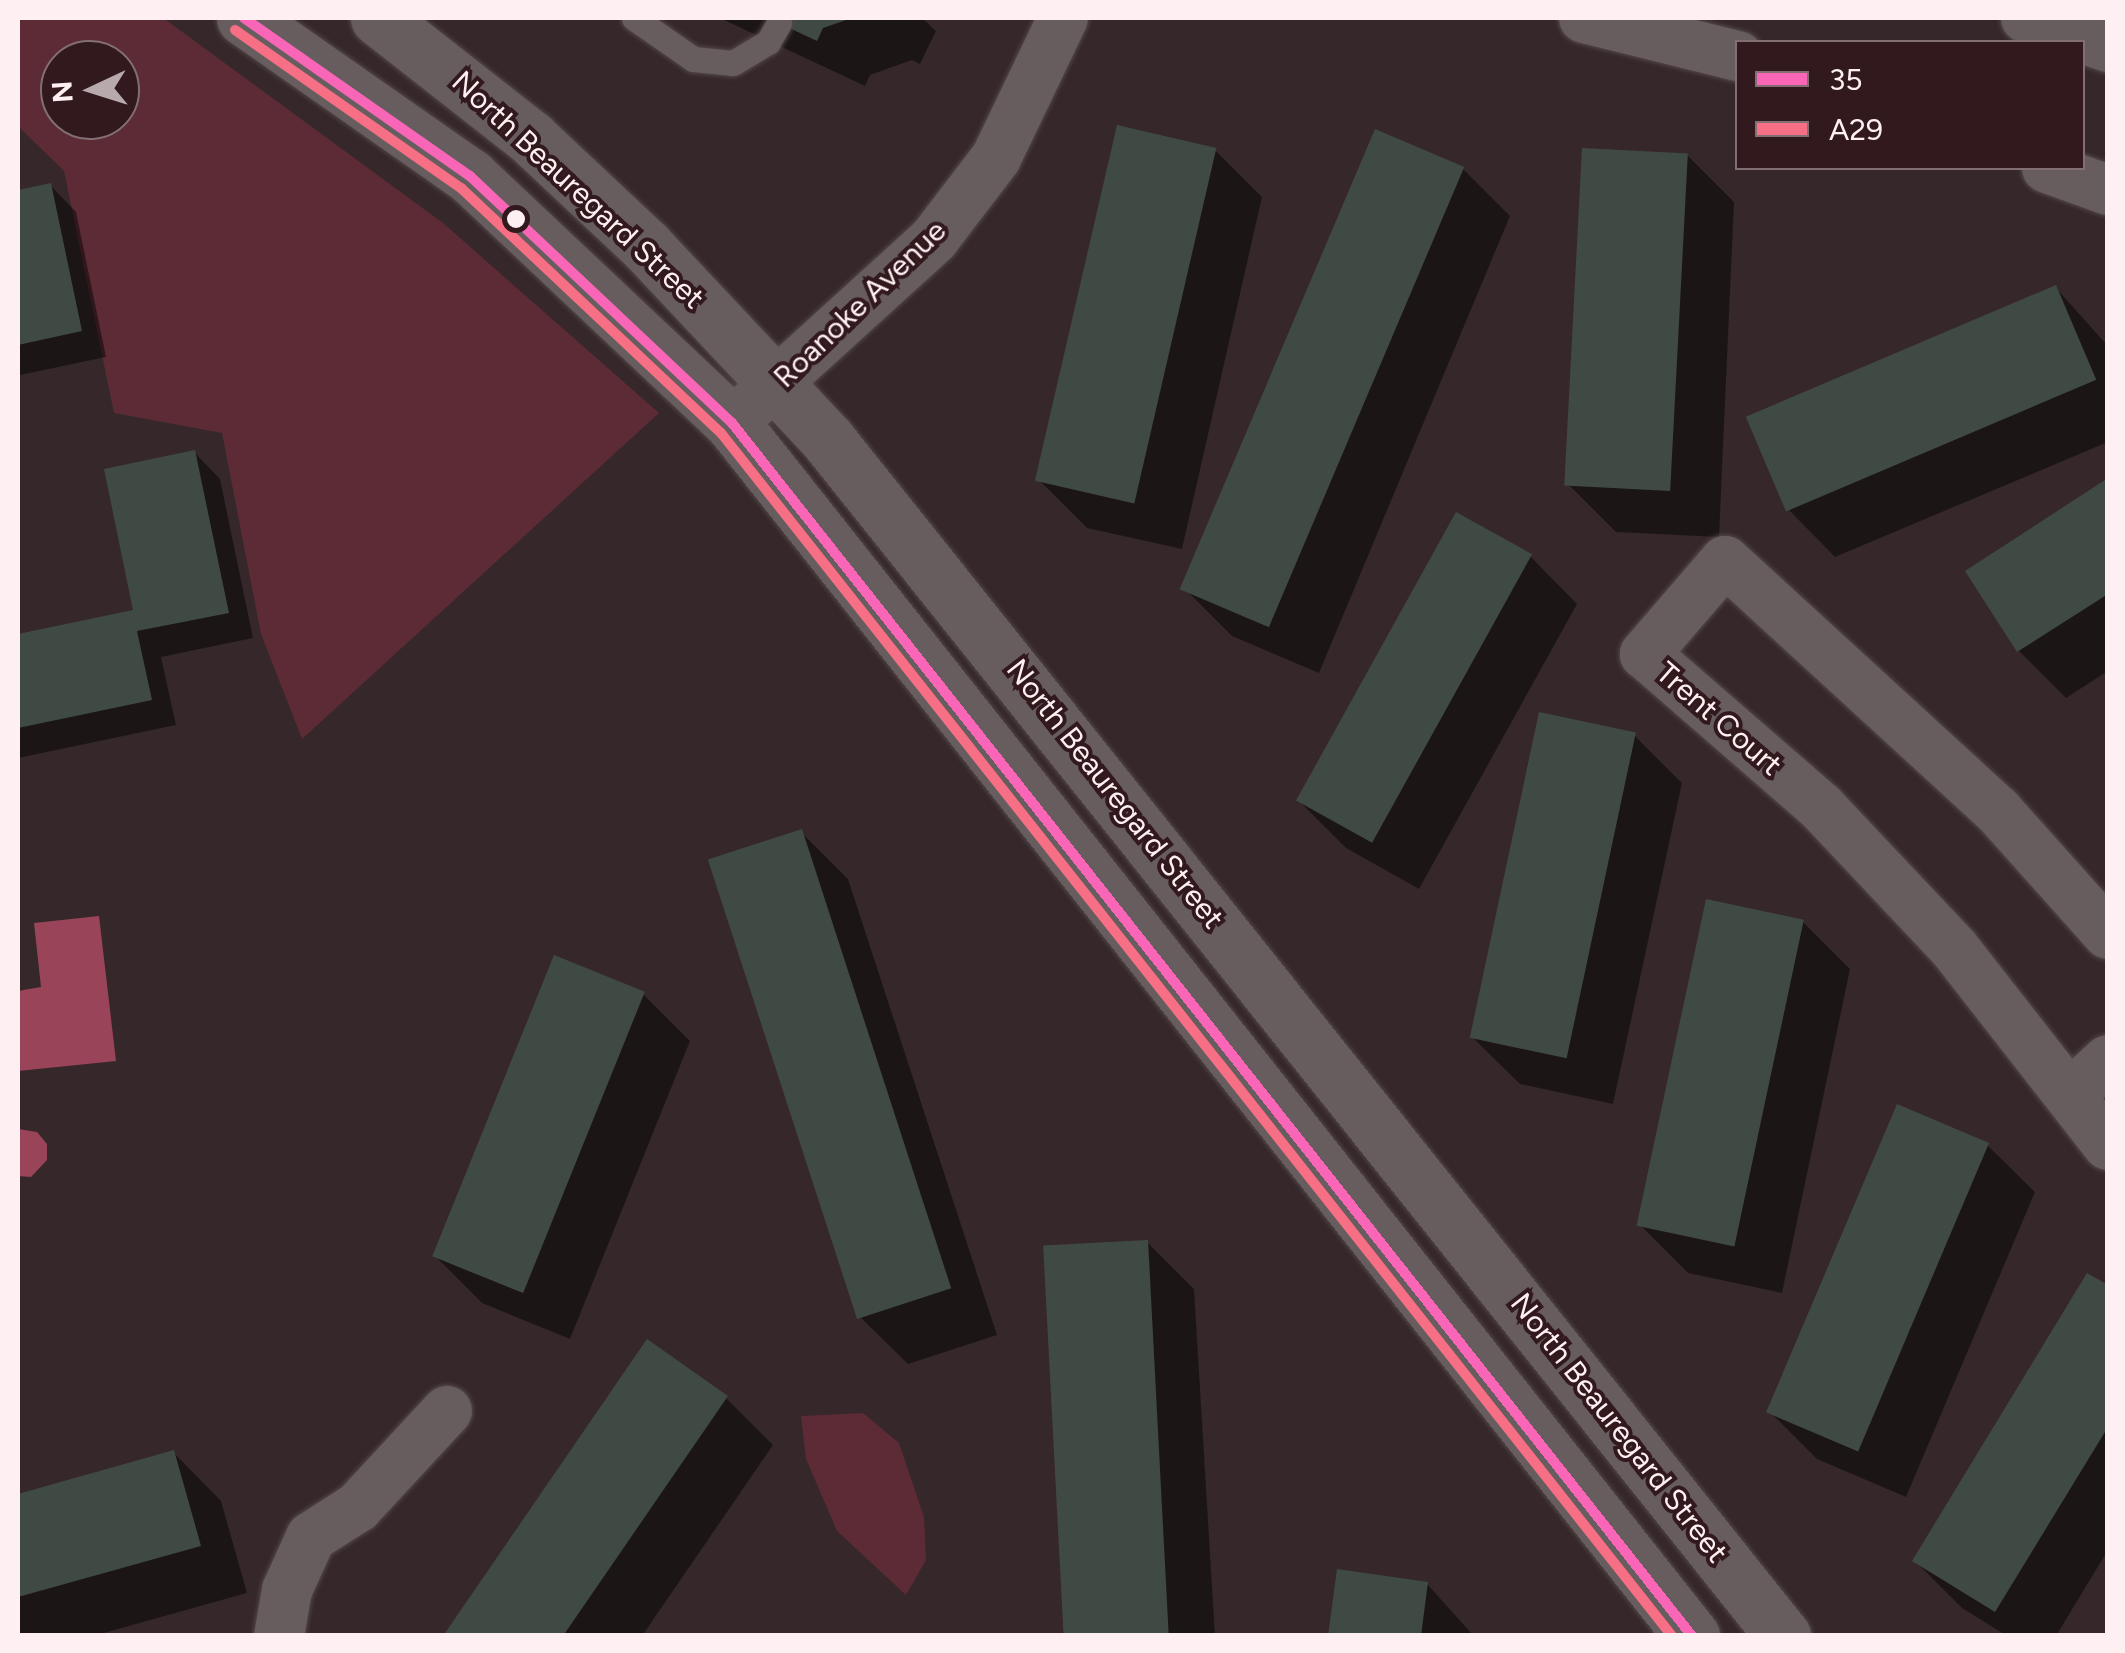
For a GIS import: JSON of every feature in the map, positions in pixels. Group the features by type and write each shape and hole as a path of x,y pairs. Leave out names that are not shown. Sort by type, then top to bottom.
{"main road":[{"name":"North Beauregard Street","path":"244,18 470,176 732,423 1692,1636"},
{"name":"North Beauregard Street","path":"378,18 531,138 778,383 892,514 1783,1636"}],"street":[{"name":"Roanoke Avenue","path":"732,423 934,239 996,158 1063,18"},
{"path":"1584,18 1735,55"},
{"path":"2026,18 2108,47"},
{"path":"2053,170 2108,190"},
{"name":"Trent Court","path":"2108,934 1998,811 1725,561 1644,654 1822,808 1954,948 2108,1144"},
{"path":"2071,1094 2108,1060"},
{"path":"278,1636 287,1590 312,1537 358,1507 446,1411"}],"lane":[{"path":"634,18 693,58 732,63 768,42 779,23"}],"shaded area":[{"path":"18,18 166,20 443,223 659,413 302,739 261,634 222,433 114,413 64,171 18,126"},
{"path":"99,916 116,1061 18,1071 18,991 41,987 34,923"},
{"path":"18,1129 37,1132 47,1144 47,1160 31,1177 18,1176"},
{"path":"863,1413 899,1443 924,1517 926,1560 906,1595 837,1531 806,1459 801,1416"}],"building":[{"path":"768,18 852,18 823,28 817,41"},
{"path":"1117,125 1216,148 1134,504 1035,481"},
{"path":"1375,129 1464,167 1269,627 1180,589"},
{"path":"1582,148 1688,154 1670,491 1564,486"},
{"path":"51,183 82,331 18,345 18,190"},
{"path":"2056,285 2096,380 1786,511 1746,417"},
{"path":"195,450 229,613 137,631 152,700 18,728 18,634 133,610 104,469"},
{"path":"2108,478 2108,594 2017,652 1965,571"},
{"path":"1456,512 1532,554 1372,843 1296,801"},
{"path":"1539,712 1636,733 1567,1058 1470,1038"},
{"path":"802,829 951,1288 857,1319 708,860"},
{"path":"1706,899 1804,920 1734,1246 1637,1226"},
{"path":"554,955 645,992 523,1293 432,1256"},
{"path":"1897,1104 1989,1143 1858,1451 1766,1412"},
{"path":"1148,1240 1169,1636 1064,1636 1043,1245"},
{"path":"2087,1273 2108,1285 2108,1427 1995,1612 1912,1561"},
{"path":"647,1339 728,1396 563,1636 443,1636"},
{"path":"174,1450 201,1546 18,1597 18,1494"},
{"path":"1337,1569 1428,1582 1421,1636 1328,1636"}],"transit line":[{"name":"35","path":"244,18 470,176 732,423 1692,1636"},
{"name":"A29","path":"235,30 461,188 721,433 1672,1636"}]}
